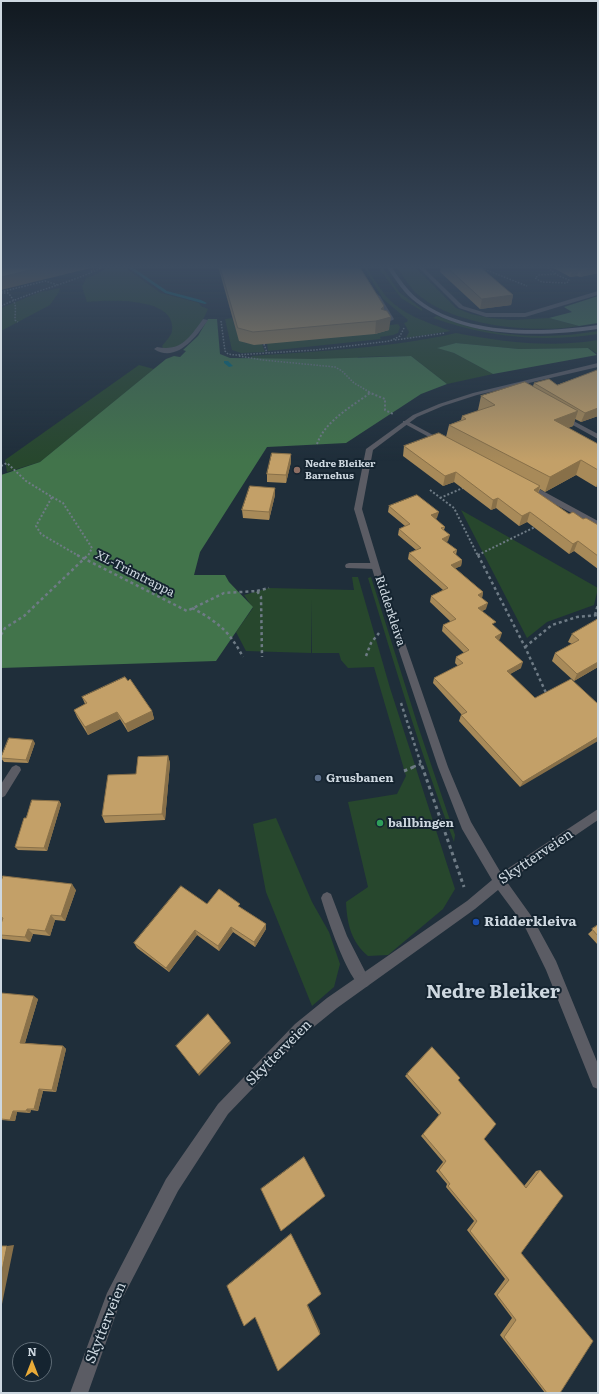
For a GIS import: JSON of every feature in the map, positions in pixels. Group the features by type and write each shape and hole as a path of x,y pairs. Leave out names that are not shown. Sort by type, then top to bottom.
{"street":[{"path":"174,351 190,341 197,331"},
{"path":"157,349 184,354"},
{"name":"Ridderkleiva","path":"598,365 441,405 415,416 370,449 358,509 375,566 443,767 466,825 499,881 528,921 551,966 598,1082"},
{"path":"557,413 598,437"},
{"path":"405,422 447,444"},
{"path":"522,484 598,524"},
{"path":"349,566 375,566"},
{"path":"1,793 16,770"},
{"name":"Skytterveien","path":"79,1393 114,1300 172,1185 223,1109 300,1029 363,981 471,905 499,881 598,814"},
{"path":"327,898 335,925 348,956 363,981"}],"path":[{"path":"222,331 225,350 228,354 262,360 314,363 339,368 350,380 370,393 385,399 385,410 394,414"},
{"path":"390,341 400,336 403,331"},
{"path":"235,355 315,350 390,341 447,332"},
{"path":"264,344 267,353"},
{"path":"317,444 318,439 327,428 370,393"},
{"path":"387,418 400,410"},
{"path":"1,466 7,462 26,481 62,503 92,548 89,557 75,566 71,572 24,616 5,628 1,635"},
{"path":"440,498 467,486"},
{"path":"430,490 454,508 525,647 550,702"},
{"name":"XL-Trimtrappa","path":"52,497 36,526 41,534 75,554 187,611 191,608"},
{"path":"478,555 542,524"},
{"path":"191,608 224,593 257,591 269,588"},
{"path":"257,591 261,597 262,657"},
{"path":"525,647 552,625 577,617 596,615 598,604"},
{"path":"191,608 222,626 236,641 242,657"},
{"path":"377,626 382,640"},
{"path":"366,656 371,643 379,633"},
{"path":"400,698 457,871 471,905"},
{"path":"404,771 421,764"}],"green space":[{"path":"172,331 195,331 191,337 178,346 163,348 162,346"},
{"path":"201,331 218,331 220,354 230,358 315,359 411,356 447,384 421,394 346,443 267,447 200,552 194,575 225,575 229,582 253,607 216,661 1,668 1,475 40,462 166,359 174,356 180,357 186,351 183,350 198,336"},
{"path":"228,331 236,331 239,339 245,343 262,344 265,352 241,353 232,350"},
{"path":"349,331 399,331 398,333 393,335 380,337 381,339 268,351 267,343"},
{"path":"408,331 451,331 406,338"},
{"path":"479,331 552,336 598,331 598,334 556,338 535,338"},
{"path":"456,333 491,339 544,344 562,344 598,340 598,354 588,348 519,349 456,343 438,348 454,353 493,374 447,384 411,356 359,357 354,360 242,364 252,356 381,346"},
{"path":"456,343 519,349 588,348 597,355 493,374 454,353 437,348"},
{"path":"139,365 154,369 40,462 7,472 5,460"},
{"path":"461,510 598,588 594,605 547,622 527,638"},
{"path":"352,577 358,577 390,688 455,889 443,909 388,955 368,956 362,951 351,932 347,917 346,902 368,887 348,802 397,794 406,776 374,667 348,668 341,660 339,653 312,653 311,600 311,653 246,651 236,632 253,608 244,595 269,588 354,590"},
{"path":"371,577 418,726 455,835 454,842 430,776 398,677 368,578"},
{"path":"276,818 312,902 329,932 340,964 334,987 312,1006 266,892 253,824"}],"building":[{"path":"598,370 598,408 585,413 534,383 549,379 557,385"},
{"path":"525,382 578,411 554,420 598,444 598,470 581,460 550,477 449,425 466,419 462,416 495,405 481,396"},
{"path":"439,433 540,486 534,490 569,514 573,512 583,519 586,518 598,525 598,556 578,541 573,544 530,512 522,516 498,498 493,500 456,472 445,476 404,446"},
{"path":"272,453 291,454 286,475 267,474"},
{"path":"250,486 275,488 269,512 242,510"},
{"path":"417,495 439,512 431,515 445,527 441,528 450,535 442,539 457,550 453,552 462,560 451,565 483,592 478,595 488,603 478,608 496,622 492,624 502,633 495,637 523,662 507,671 535,698 571,679 598,704 598,737 523,782 461,715 467,712 434,678 463,663 456,657 469,650 443,625 456,619 431,596 448,588 409,553 421,548 399,529 410,524 389,506"},
{"path":"598,619 598,662 577,674 555,653 579,640 572,634"},
{"path":"125,677 128,681 130,679 152,711 125,724 117,712 85,727 74,710 87,703 82,697"},
{"path":"9,738 33,740 26,760 1,758"},
{"path":"168,756 162,814 102,816 108,775 136,774 138,757"},
{"path":"32,800 59,801 44,848 15,847 24,818 26,818"},
{"path":"3,876 72,884 61,916 51,915 45,931 28,929 25,937 1,935 1,924 3,918 1,917 1,882"},
{"path":"181,886 207,904 219,889 240,904 238,906 266,924 254,942 231,927 218,946 195,930 166,968 134,943"},
{"path":"598,925 598,936 592,929"},
{"path":"1,993 34,996 20,1043 63,1046 52,1090 39,1089 34,1109 27,1109 26,1111 13,1111 10,1120 1,1119"},
{"path":"208,1014 230,1041 198,1074 176,1046"},
{"path":"432,1047 460,1078 458,1080 496,1124 484,1139 526,1188 540,1170 563,1196 521,1253 593,1341 560,1393 547,1393 504,1337 516,1320 497,1295 509,1280 470,1231 477,1221 448,1186 450,1184 439,1170 446,1161 423,1134 441,1113 407,1074"},
{"path":"304,1157 325,1196 281,1231 261,1189"},
{"path":"291,1234 321,1294 307,1305 320,1334 278,1371 255,1317 244,1326 227,1286"},
{"path":"1,1246 7,1246 1,1276"}],"waterway":[{"path":"226,362 231,366"}],"place":[{"name":"Nedre Bleiker Barnehus","path":"297,470"},
{"name":"Grusbanen","path":"318,778"},
{"name":"ballbingen","path":"380,823"},
{"name":"Ridderkleiva","path":"476,922"}],"district":[{"name":"Nedre Bleiker","path":"493,992"}]}
